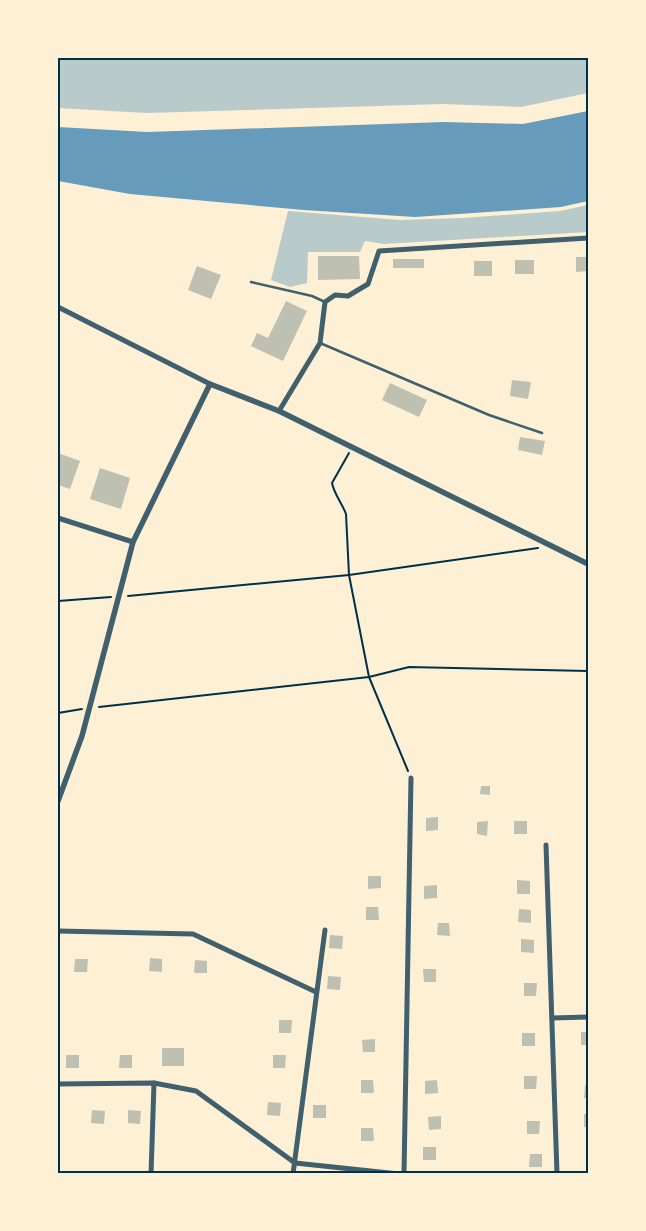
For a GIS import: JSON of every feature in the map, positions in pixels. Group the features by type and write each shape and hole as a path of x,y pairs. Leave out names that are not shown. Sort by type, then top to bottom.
{"street":[{"path":"279,411 320,343 325,302 335,295 348,296 368,284 379,251 588,238"},
{"path":"58,307 210,384 279,411 588,564"},
{"path":"58,801 82,736 133,542 210,384"},
{"path":"58,518 133,542"},
{"path":"404,1174 411,778"},
{"path":"546,845 557,1174"},
{"path":"293,1174 325,930"},
{"path":"58,931 192,934 316,992"},
{"path":"552,1018 588,1017"},
{"path":"58,1084 154,1084 196,1091 295,1163 399,1174"},
{"path":"150,1174 154,1084"}],"lane":[{"path":"250,282 312,296 325,302"},
{"path":"320,343 489,415 542,433"}],"path":[{"path":"352,447 332,483 333,490 343,505 346,514 349,575 369,676 411,778"},
{"path":"58,601 349,575 552,546"},
{"path":"58,713 369,676 409,668 588,671"}],"shaded area":[{"path":"58,58 588,58 588,93 521,107 443,104 147,113 58,108"},
{"path":"588,205 588,232 383,244 365,241 360,252 308,252 307,283 290,287 271,280 288,211 400,220 560,211"}],"water":[{"path":"588,111 588,201 561,207 415,217 304,210 130,194 58,181 58,127 147,132 444,122 523,124"}],"building":[{"path":"318,256 359,256 360,279 318,280"},
{"path":"576,257 588,257 588,271 576,272"},
{"path":"393,259 424,259 424,268 393,268"},
{"path":"515,260 534,260 534,274 515,274"},
{"path":"474,261 492,261 492,276 474,276"},
{"path":"197,266 221,275 211,299 188,290"},
{"path":"286,301 307,311 283,361 251,346 257,333 268,338"},
{"path":"512,380 531,382 528,399 510,396"},
{"path":"390,383 427,400 419,417 382,400"},
{"path":"520,437 545,441 542,455 518,450"},
{"path":"58,453 80,461 70,489 58,485"},
{"path":"100,468 130,478 121,509 90,499"},
{"path":"481,786 490,786 490,795 480,794"},
{"path":"438,817 438,830 426,831 426,818"},
{"path":"488,821 487,836 477,834 477,822"},
{"path":"514,821 527,821 527,834 514,834"},
{"path":"368,876 381,876 381,888 368,889"},
{"path":"517,880 530,881 530,894 517,894"},
{"path":"437,885 437,898 424,899 424,886"},
{"path":"366,907 378,907 379,920 366,920"},
{"path":"519,909 531,910 531,923 518,922"},
{"path":"438,923 449,923 450,936 437,935"},
{"path":"330,935 343,936 342,949 329,948"},
{"path":"521,939 534,940 534,953 521,952"},
{"path":"150,958 162,959 162,972 149,971"},
{"path":"75,959 88,959 87,972 74,972"},
{"path":"195,960 207,961 207,973 194,973"},
{"path":"423,969 436,969 436,982 424,982"},
{"path":"328,976 341,977 340,990 327,989"},
{"path":"524,983 537,983 536,996 524,996"},
{"path":"279,1020 292,1020 291,1033 279,1033"},
{"path":"581,1032 588,1032 588,1045 581,1045"},
{"path":"522,1033 535,1033 535,1046 522,1046"},
{"path":"375,1039 375,1052 363,1052 362,1040"},
{"path":"162,1048 184,1048 184,1066 162,1066"},
{"path":"66,1055 79,1055 79,1068 66,1068"},
{"path":"120,1055 132,1055 132,1068 119,1068"},
{"path":"273,1055 286,1055 285,1068 273,1068"},
{"path":"524,1076 537,1076 536,1089 524,1089"},
{"path":"361,1080 373,1080 374,1093 361,1093"},
{"path":"437,1080 438,1093 425,1094 425,1081"},
{"path":"585,1085 588,1085 588,1098 584,1098"},
{"path":"268,1102 281,1103 280,1116 267,1115"},
{"path":"313,1105 326,1105 326,1118 313,1118"},
{"path":"92,1110 105,1111 104,1124 91,1123"},
{"path":"128,1110 141,1111 140,1124 128,1123"},
{"path":"584,1114 588,1114 588,1127 584,1127"},
{"path":"441,1116 441,1129 429,1130 428,1117"},
{"path":"527,1121 540,1121 539,1134 527,1134"},
{"path":"361,1128 373,1128 374,1141 361,1141"},
{"path":"423,1147 436,1147 436,1160 423,1160"},
{"path":"530,1154 542,1154 542,1167 529,1167"}]}
